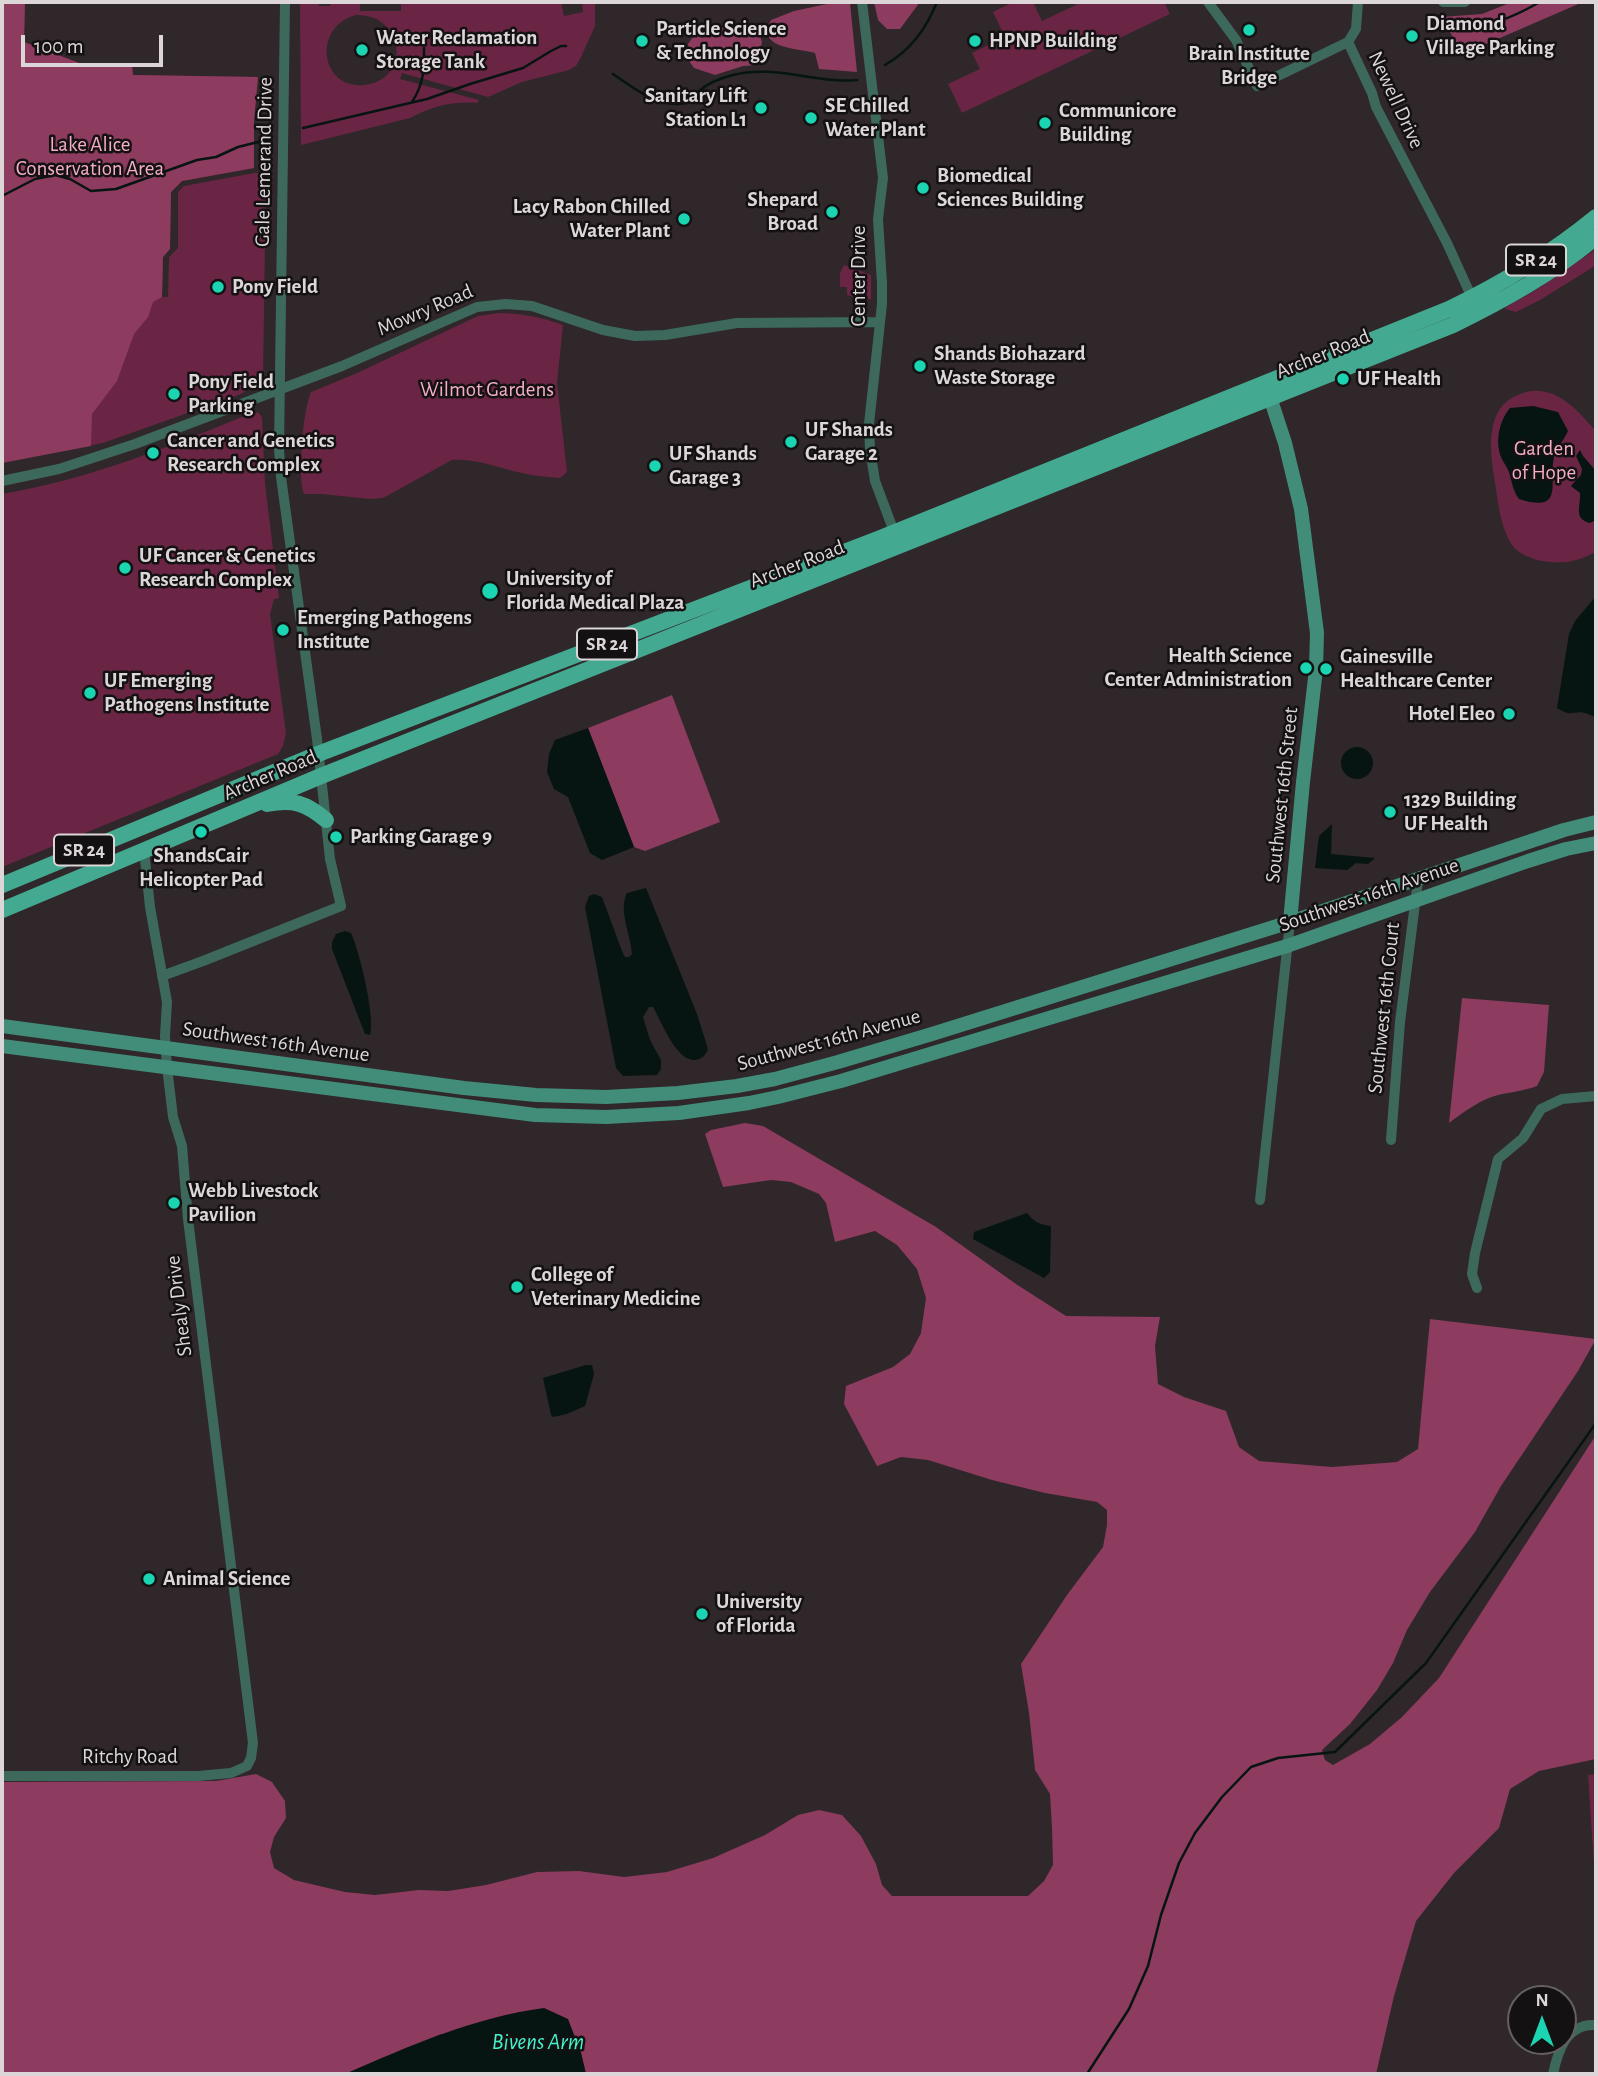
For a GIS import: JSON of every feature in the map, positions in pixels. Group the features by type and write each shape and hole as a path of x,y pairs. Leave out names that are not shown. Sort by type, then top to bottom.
{"main road":[{"name":"Archer Road","path":"1475,305 1596,217"},
{"name":"Archer Road","path":"2,910 321,776 1536,280 1596,237"},
{"name":"Southwest 16th Street","path":"1268,390 1285,443 1301,509 1317,632 1317,669 1290,922"},
{"name":"Archer Road","path":"2,885 318,754 897,540"},
{"path":"237,811 292,802 307,805 326,820"},
{"name":"Southwest 16th Avenue","path":"2,1026 536,1095 606,1097 737,1086 838,1062 1290,922 1543,837 1596,822"},
{"name":"Southwest 16th Avenue","path":"2,1046 535,1115 606,1117 679,1113 749,1103 835,1082 1287,946 1541,857 1596,843"}],"street":[{"name":"Gale Lemerand Drive","path":"162,976 341,906 330,859 279,449 285,2"},
{"name":"Center Drive","path":"862,2 883,178 878,219 883,283 869,424 870,450 875,481 897,540"},
{"name":"Newell Drive","path":"1208,2 1236,40 1257,86 1348,43 1376,107 1439,228 1475,305"},
{"path":"1348,43 1356,29 1358,2"},
{"path":"1443,2 1465,2"},
{"name":"Mowry Road","path":"2,481 60,469 107,454 342,366 466,310 489,304 532,306 603,330 643,337 737,323 880,322"},
{"name":"Shealy Drive","path":"144,850 150,907 168,1011 165,1032 167,1067 173,1117 182,1146 191,1245 253,1743 251,1758"},
{"name":"Southwest 16th Court","path":"1391,1140 1400,1022 1418,880"},
{"name":"Southwest 16th Street","path":"1260,1200 1290,922"},
{"path":"1477,1288 1472,1274 1475,1253 1498,1159 1523,1138 1541,1109 1562,1099 1596,1096"},
{"name":"Ritchy Road","path":"2,1776 198,1776 231,1773 247,1766 251,1758"},
{"path":"1553,2074 1564,2039 1577,2027 1596,2025"}],"green space":[{"name":"Lake Alice Conservation Area","path":"2,2 25,2 24,42 87,66 132,66 133,75 258,77 254,168 182,181 171,192 170,249 163,257 162,297 168,297 169,257 178,248 178,192 184,186 254,173 261,173 266,178 263,379 241,394 103,443 2,463"},
{"name":"Lake Alice Conservation Area","path":"2,2 25,2 24,42 87,66 132,66 133,75 258,77 254,168 182,181 171,192 170,249 163,257 162,297 153,302 148,317 134,334 117,381 92,414 91,446 2,463"},
{"path":"300,2 318,2 319,6 330,6 331,2 360,2 360,11 401,11 401,2 561,2 564,16 583,12 582,3 595,2 595,26 576,66 569,70 522,82 488,97 402,73 400,79 479,100 477,103 442,106 410,118 301,145","holes":["356,15 373,18 385,25 393,36 395,61 390,72 379,81 364,85 349,84 331,68 327,56 328,43 332,32 342,22"]},
{"path":"836,2 850,3 857,72 819,69 815,53 789,48 773,42 769,37 771,20 794,11"},
{"path":"874,2 920,2 900,29 887,29 878,20"},
{"path":"1013,2 1033,2 1042,21 1076,5 1075,2 1164,2 1170,14 962,113 948,84 980,69 972,53 1005,37 993,12"},
{"path":"1512,2 1583,2 1463,54 1441,17 1482,14"},
{"path":"699,28 758,28 762,42 758,65 743,66 715,75 694,68 689,61 688,44"},
{"path":"1596,249 1596,265 1590,269 1516,312 1505,309 1536,290"},
{"path":"844,265 871,275 871,299 847,295 847,287 840,287 840,273"},
{"name":"Wilmot Gardens","path":"498,313 531,316 563,325 557,383 567,472 560,478 545,477 478,462 452,460 383,498 304,494 301,473 302,443 311,392 478,316"},
{"name":"Garden of Hope","path":"1531,391 1542,391 1560,398 1596,431 1596,552 1574,561 1550,562 1526,556 1513,546 1501,520 1492,457 1494,422 1506,402"},
{"path":"254,412 259,413 262,418 265,484 279,598 274,599 270,614 286,733 283,746 278,754 2,867 2,494 35,488 99,470"},
{"path":"672,695 720,822 645,851 634,847 588,728"},
{"path":"1462,998 1549,1005 1544,1072 1537,1086 1485,1100 1449,1123"},
{"path":"745,1123 763,1126 936,1227 1066,1316 1160,1317 1155,1346 1158,1384 1184,1397 1226,1411 1239,1447 1259,1461 1332,1467 1397,1462 1418,1449 1430,1319 1596,1339 1578,1371 1501,1486 1475,1532 1430,1592 1407,1630 1393,1663 1377,1690 1350,1724 1322,1750 1325,1760 1333,1765 1370,1744 1402,1717 1439,1678 1596,1435 1596,1759 1539,1771 1510,1789 1499,1828 1454,1873 1416,1921 1394,1996 1376,2074 586,2074 581,2053 441,2034 345,2074 2,2074 2,1782 216,1781 256,1774 272,1782 285,1801 286,1818 274,1837 270,1852 274,1868 294,1880 345,1892 375,1895 419,1890 448,1891 537,1872 579,1871 624,1877 667,1872 713,1858 765,1835 798,1815 819,1810 842,1815 861,1836 876,1864 882,1885 892,1896 1028,1896 1044,1881 1053,1865 1050,1794 1035,1770 1021,1664 1103,1547 1107,1510 1097,1502 992,1480 928,1460 901,1457 877,1466 844,1404 846,1386 893,1367 910,1354 921,1333 926,1298 917,1269 897,1245 875,1231 835,1242 826,1203 819,1194 791,1182 771,1180 723,1187 705,1134 711,1130"},
{"path":"1596,1774 1596,1866 1594,1866 1588,1775"}],"water":[{"path":"1533,406 1558,412 1568,431 1554,457 1552,493 1549,499 1534,503 1519,499 1498,444 1501,425 1510,408"},
{"path":"1580,450 1596,471 1596,520 1590,523 1581,518 1580,493 1571,486 1581,475 1582,469 1576,456"},
{"path":"1596,596 1596,717 1581,712 1566,713 1557,708 1569,634 1575,621"},
{"path":"588,728 634,847 602,860 590,853 568,797 554,789 547,772 549,754 555,740"},
{"path":"1357,747 1368,752 1373,763 1368,774 1357,779 1346,774 1341,763 1346,752"},
{"path":"1332,824 1331,854 1375,858 1368,864 1356,863 1347,870 1315,868 1319,836"},
{"path":"646,888 697,1014 708,1049 703,1056 695,1060 682,1055 670,1040 653,1007 649,1007 643,1017 650,1040 661,1060 661,1069 657,1075 623,1076 616,1068 585,907 589,896 594,894 602,897 622,951 625,957 629,957 632,954 624,915 625,900 627,893"},
{"path":"345,931 351,933 362,968 371,1014 370,1035 365,1034 332,949 336,934"},
{"path":"1027,1213 1032,1219 1051,1226 1050,1272 1044,1278 973,1239 974,1232"},
{"path":"592,1365 594,1374 585,1406 553,1417 543,1378"},
{"name":"Bivens Arm","path":"544,2008 568,2019 586,2074 345,2074 468,2025"}],"waterway":[{"path":"885,65 903,53 917,38 937,2"},
{"path":"1453,22 1464,25 1487,24 1540,2"},
{"path":"303,128 427,99 523,68 551,51 566,46"},
{"path":"412,102 422,76 424,48"},
{"path":"613,74 651,98 677,104 687,102 715,81 749,72 857,80"},
{"path":"2,196 35,179 55,175 70,179 91,191 116,189 197,160 216,157 238,147 262,141"},
{"path":"1087,2074 1129,2009 1148,1966 1161,1915 1179,1863 1195,1833 1222,1797 1251,1767 1278,1758 1335,1752 1426,1663 1596,1423"}],"place":[{"name":"Brain Institute Bridge","path":"1249,30"},
{"name":"Diamond Village Parking","path":"1412,36"},
{"name":"Particle Science & Technology","path":"642,41"},
{"name":"HPNP Building","path":"975,41"},
{"name":"Water Reclamation Storage Tank","path":"362,50"},
{"name":"Sanitary Lift Station L1","path":"761,108"},
{"name":"SE Chilled Water Plant","path":"811,118"},
{"name":"Communicore Building","path":"1045,123"},
{"name":"Biomedical Sciences Building","path":"923,188"},
{"name":"Shepard Broad","path":"832,212"},
{"name":"Lacy Rabon Chilled Water Plant","path":"684,219"},
{"name":"Pony Field","path":"218,287"},
{"name":"Shands Biohazard Waste Storage","path":"920,366"},
{"name":"UF Health","path":"1343,379"},
{"name":"Pony Field Parking","path":"174,394"},
{"name":"UF Shands Garage 2","path":"791,442"},
{"name":"Cancer and Genetics Research Complex","path":"153,453"},
{"name":"UF Shands Garage 3","path":"655,466"},
{"name":"UF Cancer & Genetics Research Complex","path":"125,568"},
{"name":"University of Florida Medical Plaza","path":"490,591"},
{"name":"Emerging Pathogens Institute","path":"283,630"},
{"name":"Health Science Center Administration","path":"1306,668"},
{"name":"Gainesville Healthcare Center","path":"1326,669"},
{"name":"UF Emerging Pathogens Institute","path":"90,693"},
{"name":"Hotel Eleo","path":"1509,714"},
{"name":"1329 Building UF Health","path":"1390,812"},
{"name":"ShandsCair Helicopter Pad","path":"201,832"},
{"name":"Parking Garage 9","path":"336,837"},
{"name":"Webb Livestock Pavilion","path":"174,1203"},
{"name":"College of Veterinary Medicine","path":"517,1287"},
{"name":"Animal Science","path":"149,1579"},
{"name":"University of Florida","path":"702,1614"}]}
